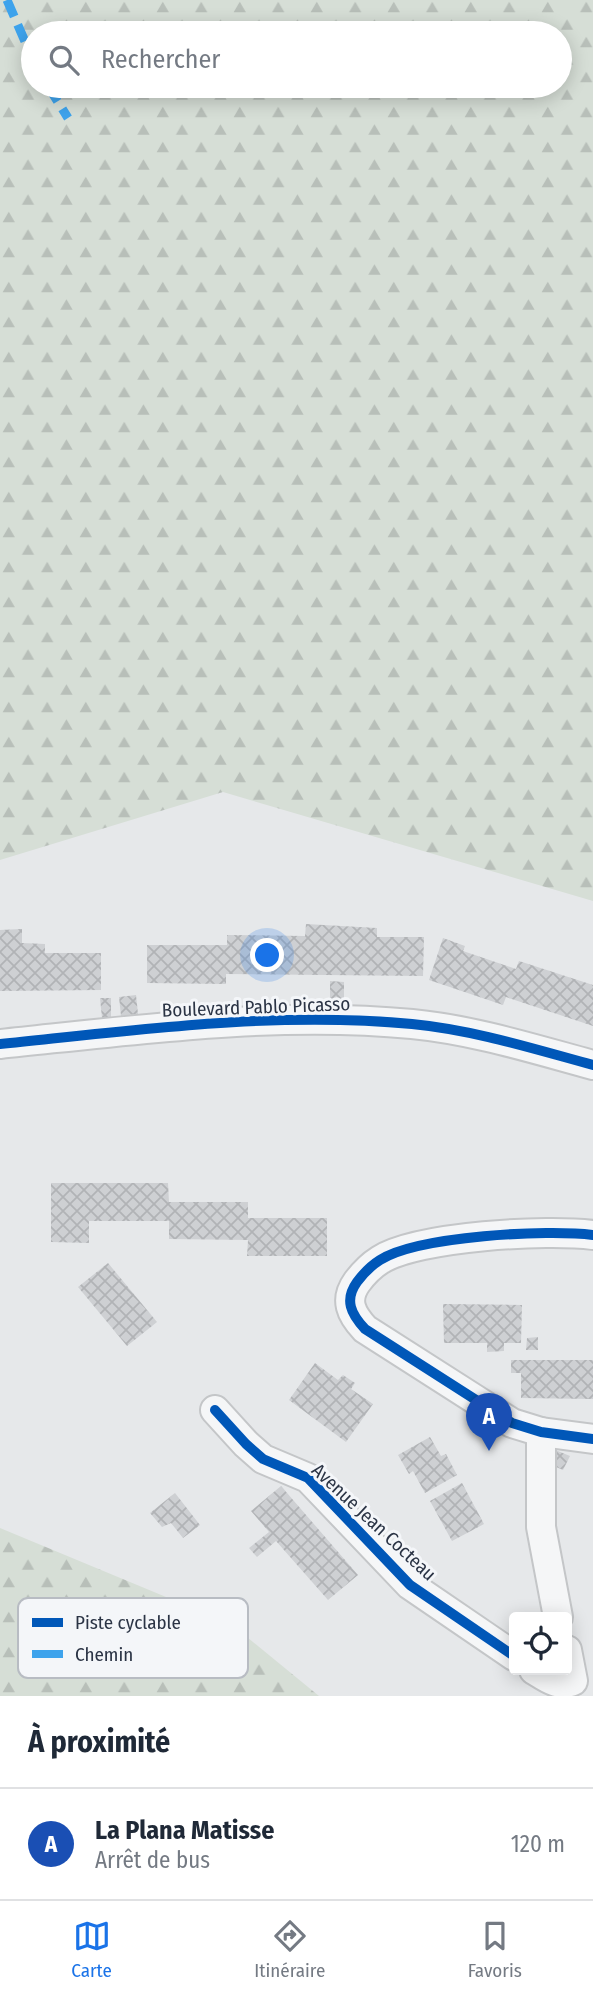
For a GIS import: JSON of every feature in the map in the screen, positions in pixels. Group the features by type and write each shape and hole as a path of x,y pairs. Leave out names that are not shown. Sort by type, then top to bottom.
{"street":[{"name":"Boulevard Pablo Picasso","path":"0,1044 220,1023 348,1020 415,1024 490,1037 593,1065"},
{"path":"593,1234 500,1235 409,1248 381,1259 363,1275 351,1290 349,1306 354,1317 365,1329 512,1423 541,1432 593,1439"},
{"name":"Avenue Jean Cocteau","path":"215,1410 263,1459 308,1478 411,1585 509,1653"},
{"path":"541,1432 541,1527 557,1612"},
{"path":"542,1675 564,1684 573,1681 572,1675"}],"green space":[{"path":"0,0 593,0 593,901 223,792 0,860"},
{"path":"0,1528 168,1598 18,1598 18,1678 248,1678 248,1638 319,1696 0,1696"}],"building":[{"path":"306,924 377,928 377,937 424,937 423,976 226,974 226,984 147,983 147,945 227,945 227,935 305,936"},
{"path":"22,929 22,943 45,944 45,953 101,953 101,990 0,991 0,930"},
{"path":"443,938 465,946 463,951 516,969 519,961 593,985 593,1026 506,997 503,1005 429,980"},
{"path":"330,981 344,982 344,1000 330,1000"},
{"path":"136,995 138,1014 121,1016 119,997"},
{"path":"100,998 111,998 111,1017 102,1018"},
{"path":"51,1183 168,1183 169,1202 248,1202 248,1218 327,1218 327,1256 247,1256 248,1240 169,1239 169,1221 89,1221 89,1243 51,1242"},
{"path":"108,1263 157,1322 127,1346 78,1287"},
{"path":"443,1304 522,1305 521,1343 504,1343 504,1351 487,1352 487,1343 444,1343"},
{"path":"538,1337 538,1350 526,1350 527,1338"},
{"path":"511,1360 593,1360 593,1399 521,1398 521,1373 511,1373"},
{"path":"315,1363 338,1380 343,1375 355,1383 351,1389 373,1404 346,1442 289,1400"},
{"path":"430,1437 441,1456 446,1454 457,1475 425,1493 413,1471 409,1474 398,1455"},
{"path":"553,1449 570,1456 563,1470 547,1463"},
{"path":"462,1483 484,1524 452,1541 430,1501"},
{"path":"281,1486 358,1575 328,1600 276,1541 257,1557 249,1548 269,1532 251,1511"},
{"path":"175,1493 200,1525 183,1538 171,1523 162,1527 150,1513"}],"marked path":[{"path":"7,0 21,32"},
{"path":"56,98 68,118"}],"cycle path":[{"path":"0,1044 206,1024 361,1021 412,1024 458,1031 593,1065"},
{"path":"593,1235 516,1234 423,1245 398,1252 374,1264 357,1282 350,1301 356,1318 365,1329 512,1423 541,1432 593,1439"},
{"path":"215,1410 263,1459 308,1478 410,1585 509,1653"}],"place":[{"name":"La Plana Matisse","path":"489,1451"}]}
